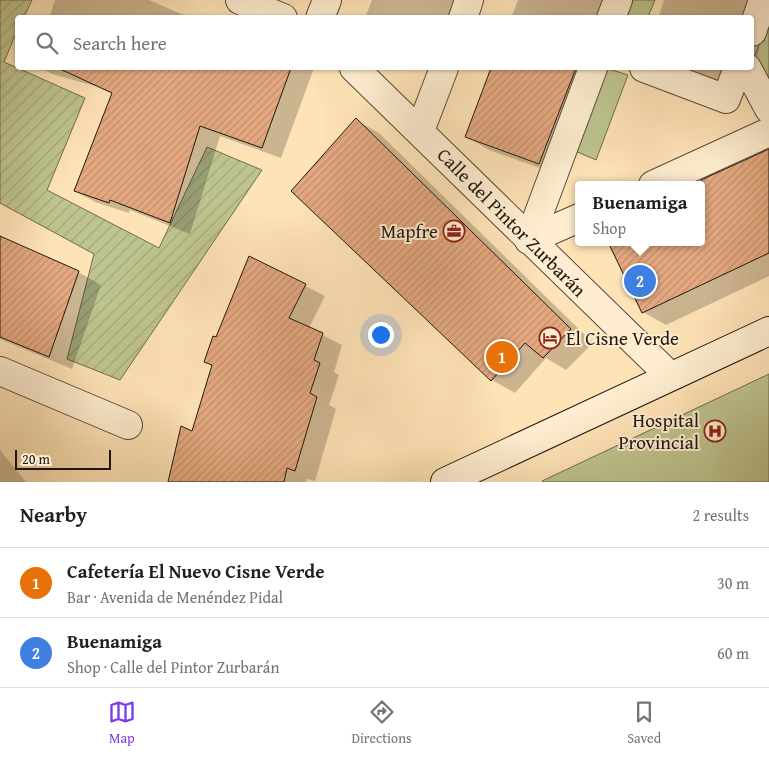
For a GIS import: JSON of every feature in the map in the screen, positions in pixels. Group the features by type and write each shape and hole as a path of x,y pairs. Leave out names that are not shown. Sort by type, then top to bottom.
{"street":[{"path":"240,0 276,15"},
{"path":"321,15 327,0"},
{"path":"464,15 469,0"},
{"path":"613,15 618,0"},
{"path":"754,26 763,0"},
{"name":"Calle del Pintor Zurbarán","path":"356,70 670,376"},
{"path":"420,131 443,70"},
{"path":"529,240 592,70"},
{"path":"649,70 726,99 737,70"},
{"path":"749,70 769,109"},
{"path":"662,181 769,132"},
{"path":"529,240 575,220"},
{"path":"445,482 769,331"},
{"path":"0,371 128,425"}],"green space":[{"path":"0,0 32,0 25,15 15,15 15,36 4,62 15,67 15,70 22,70 85,98 47,190 159,248 207,147 262,170 120,380 67,359 94,254 0,203"},
{"path":"633,0 655,0 649,15 627,15"},
{"path":"769,19 769,94 754,62 754,57"},
{"path":"605,70 612,70 628,75 596,160 573,150"},
{"name":"Hospital Provincial","path":"769,374 769,482 542,481"}],"building":[{"path":"62,70 290,70 262,148 200,126 170,223 110,200 109,203 74,191 112,93"},
{"path":"490,70 575,70 539,164 465,137"},
{"path":"356,118 571,329 543,358 525,343 491,381 291,191"},
{"path":"769,149 769,253 642,313 610,246 705,246 705,181 701,180"},
{"path":"0,236 79,271 49,357 0,337"},
{"path":"249,256 306,284 289,318 323,333 314,360 320,363 310,393 317,397 295,471 287,468 284,482 168,482 181,426 192,431 212,365 204,362 213,336 216,337"}],"place":[{"name":"Mapfre","path":"454,231"},
{"name":"Buenamiga","path":"640,281"},
{"name":"El Cisne Verde","path":"550,338"},
{"name":"Cafetería El Nuevo Cisne Verde","path":"502,357"},
{"name":"Hospital Provincial","path":"715,431"}]}
